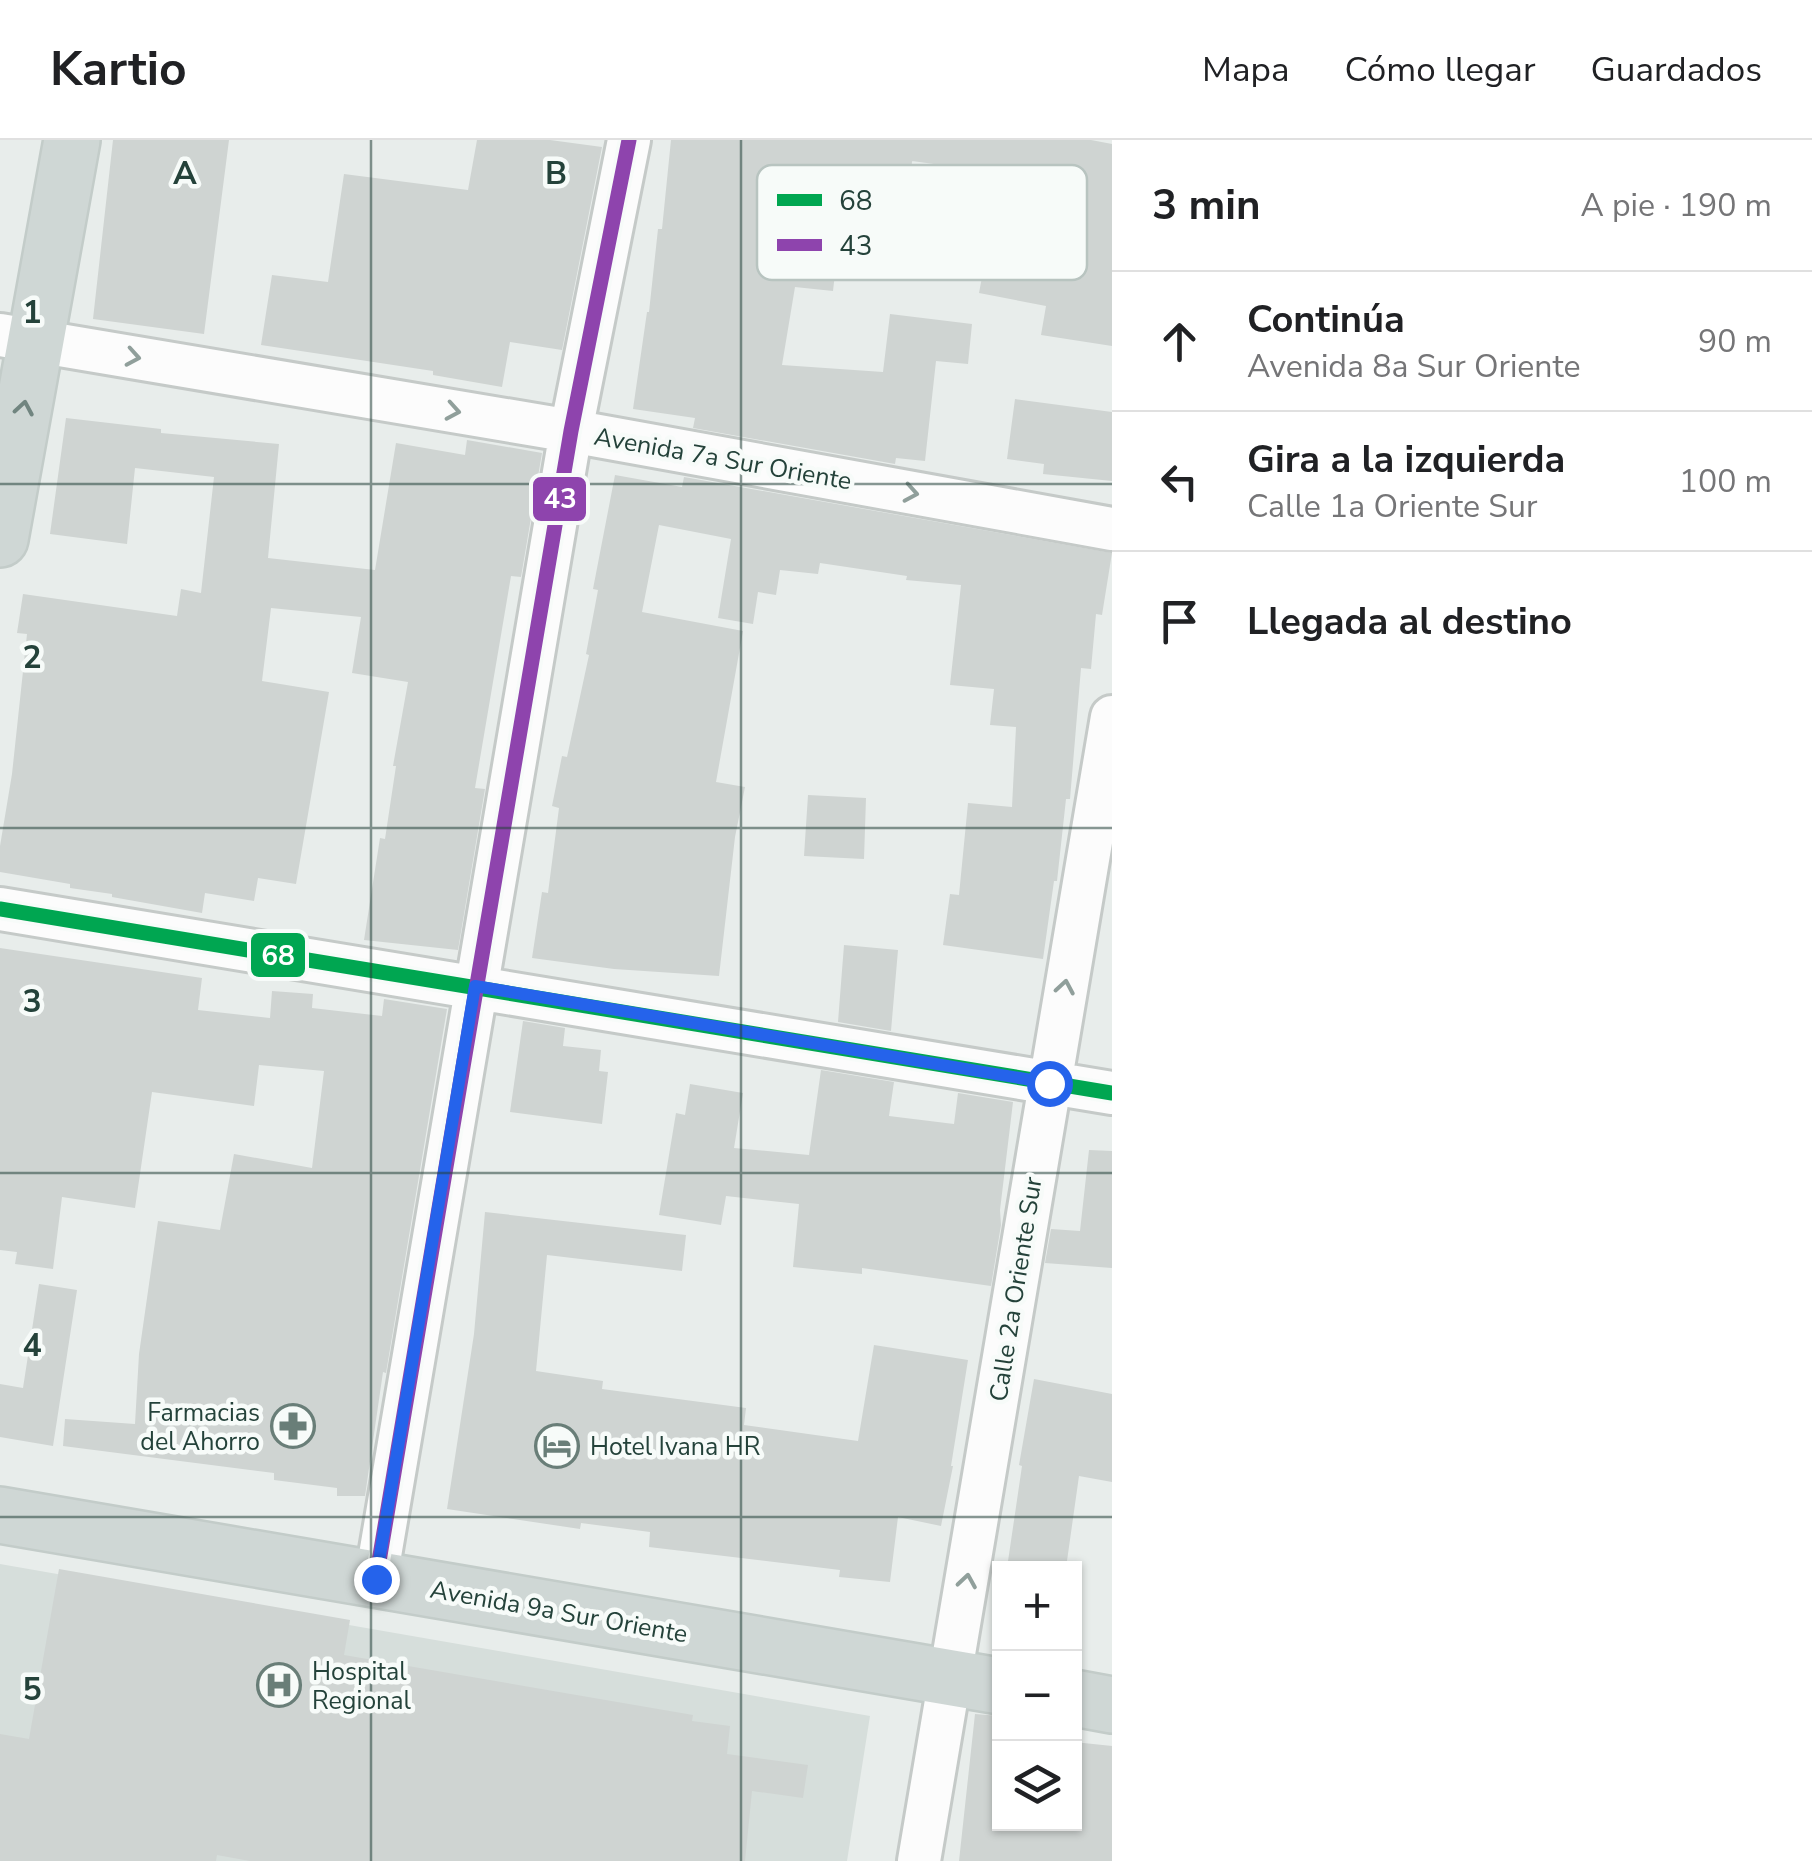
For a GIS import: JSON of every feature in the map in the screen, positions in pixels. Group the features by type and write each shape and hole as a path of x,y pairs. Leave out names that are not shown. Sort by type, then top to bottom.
{"main road":[{"path":"0,539 18,338 72,140"},
{"name":"Avenida 9a Sur Oriente","path":"0,1515 975,1682"},
{"path":"1082,1699 1112,1705"}],"street":[{"path":"376,1579 571,431 630,140"},
{"name":"Avenida 7a Sur Oriente","path":"18,338 571,431 1112,530"},
{"name":"Calle 2a Oriente Sur","path":"919,1861 975,1682 1049,1083 1112,717"},
{"path":"0,910 1112,1093"}],"shaded area":[{"name":"Hospital Regional","path":"0,1564 870,1716 847,1861 0,1861"}],"building":[{"path":"113,140 229,140 204,334 93,319"},
{"path":"477,140 550,140 602,147 562,350 510,342 502,387 433,375 433,371 261,345 272,275 328,282 344,174 468,190"},
{"path":"671,140 1091,140 1112,144 1112,346 1041,335 1046,306 979,293 981,280 1087,280 1087,165 941,165 912,161 912,165 757,165 757,280 834,280 833,291 795,287 782,365 883,372 890,314 972,324 968,364 936,361 925,461 896,458 895,464 693,428 695,418 633,409 658,229 662,229"},
{"path":"1015,399 1112,412 1112,481 1043,474 1044,464 1007,459"},
{"path":"66,418 161,429 161,433 279,444 268,558 375,570 396,443 465,455 467,440 542,453 521,577 511,576 475,788 485,789 458,950 364,940 380,838 385,839 408,682 352,673 361,617 271,608 262,681 329,692 296,884 258,878 254,901 205,893 202,913 0,872 27,634 17,633 23,594 177,616 181,589 201,593 214,477 135,468 127,544 50,534"},
{"path":"615,475 682,487 684,477 1112,553 1102,615 1096,614 1091,669 1081,668 1070,799 1066,799 1043,959 943,945 950,894 959,895 968,803 1012,807 1016,727 990,725 994,689 950,685 961,585 906,580 907,576 820,563 818,574 780,570 776,595 758,592 753,624 718,618 731,539 659,525 642,612 743,631 716,782 745,787 735,837 719,976 614,969 532,958 542,892 548,893 559,808 552,806 589,655 586,654 598,590 593,589"},
{"path":"808,795 866,798 864,859 804,856"},
{"path":"844,945 898,950 891,1031 838,1022"},
{"path":"0,948 202,978 198,1010 270,1018 272,991 313,994 312,1008 382,1016 384,999 447,1009 365,1496 337,1496 337,1488 274,1480 274,1473 63,1446 65,1419 135,1424 139,1354 158,1221 220,1230 234,1154 312,1168 324,1071 259,1065 254,1106 152,1092 135,1208 62,1197 53,1269 15,1264 17,1252 0,1250"},
{"path":"523,1021 565,1028 563,1046 601,1050 599,1071 608,1072 602,1124 510,1112"},
{"path":"821,1070 894,1082 889,1116 954,1124 958,1093 1013,1102 991,1286 862,1268 862,1274 793,1267 799,1204 726,1196 721,1225 659,1215 676,1113 685,1115 690,1084 743,1093 734,1148 809,1155"},
{"path":"1089,1150 1112,1151 1112,1268 1045,1263 1051,1229 1080,1231"},
{"path":"485,1212 686,1235 682,1271 547,1255 536,1371 603,1381 602,1389 746,1408 744,1425 858,1441 874,1345 968,1360 941,1526 898,1517 890,1582 839,1577 840,1570 649,1547 650,1532 581,1523 580,1529 447,1509 474,1334"},
{"path":"39,1284 77,1290 53,1446 0,1437 0,1384 23,1388"},
{"path":"1034,1379 1112,1394 1112,1482 1079,1476 1067,1561 1008,1561 1022,1466 1019,1465"},
{"name":"Hospital Regional","path":"59,1569 350,1620 344,1655 693,1715 692,1721 730,1726 727,1754 808,1765 803,1798 752,1791 745,1861 250,1861 217,1855 216,1861 0,1861 0,1734 29,1739"},
{"path":"975,1714 992,1715 992,1831 1082,1831 1082,1743 1112,1746 1112,1861 959,1861"}],"transit line":[{"name":"43","path":"376,1579 571,431 629,140"},
{"name":"68","path":"0,909 1112,1093"}],"place":[{"name":"Farmacias del Ahorro","path":"293,1426"},
{"name":"Hotel Ivana HR","path":"557,1446"},
{"name":"Hospital Regional","path":"279,1685"}],"route":[{"path":"376,1579 475,986 1049,1083"}]}
